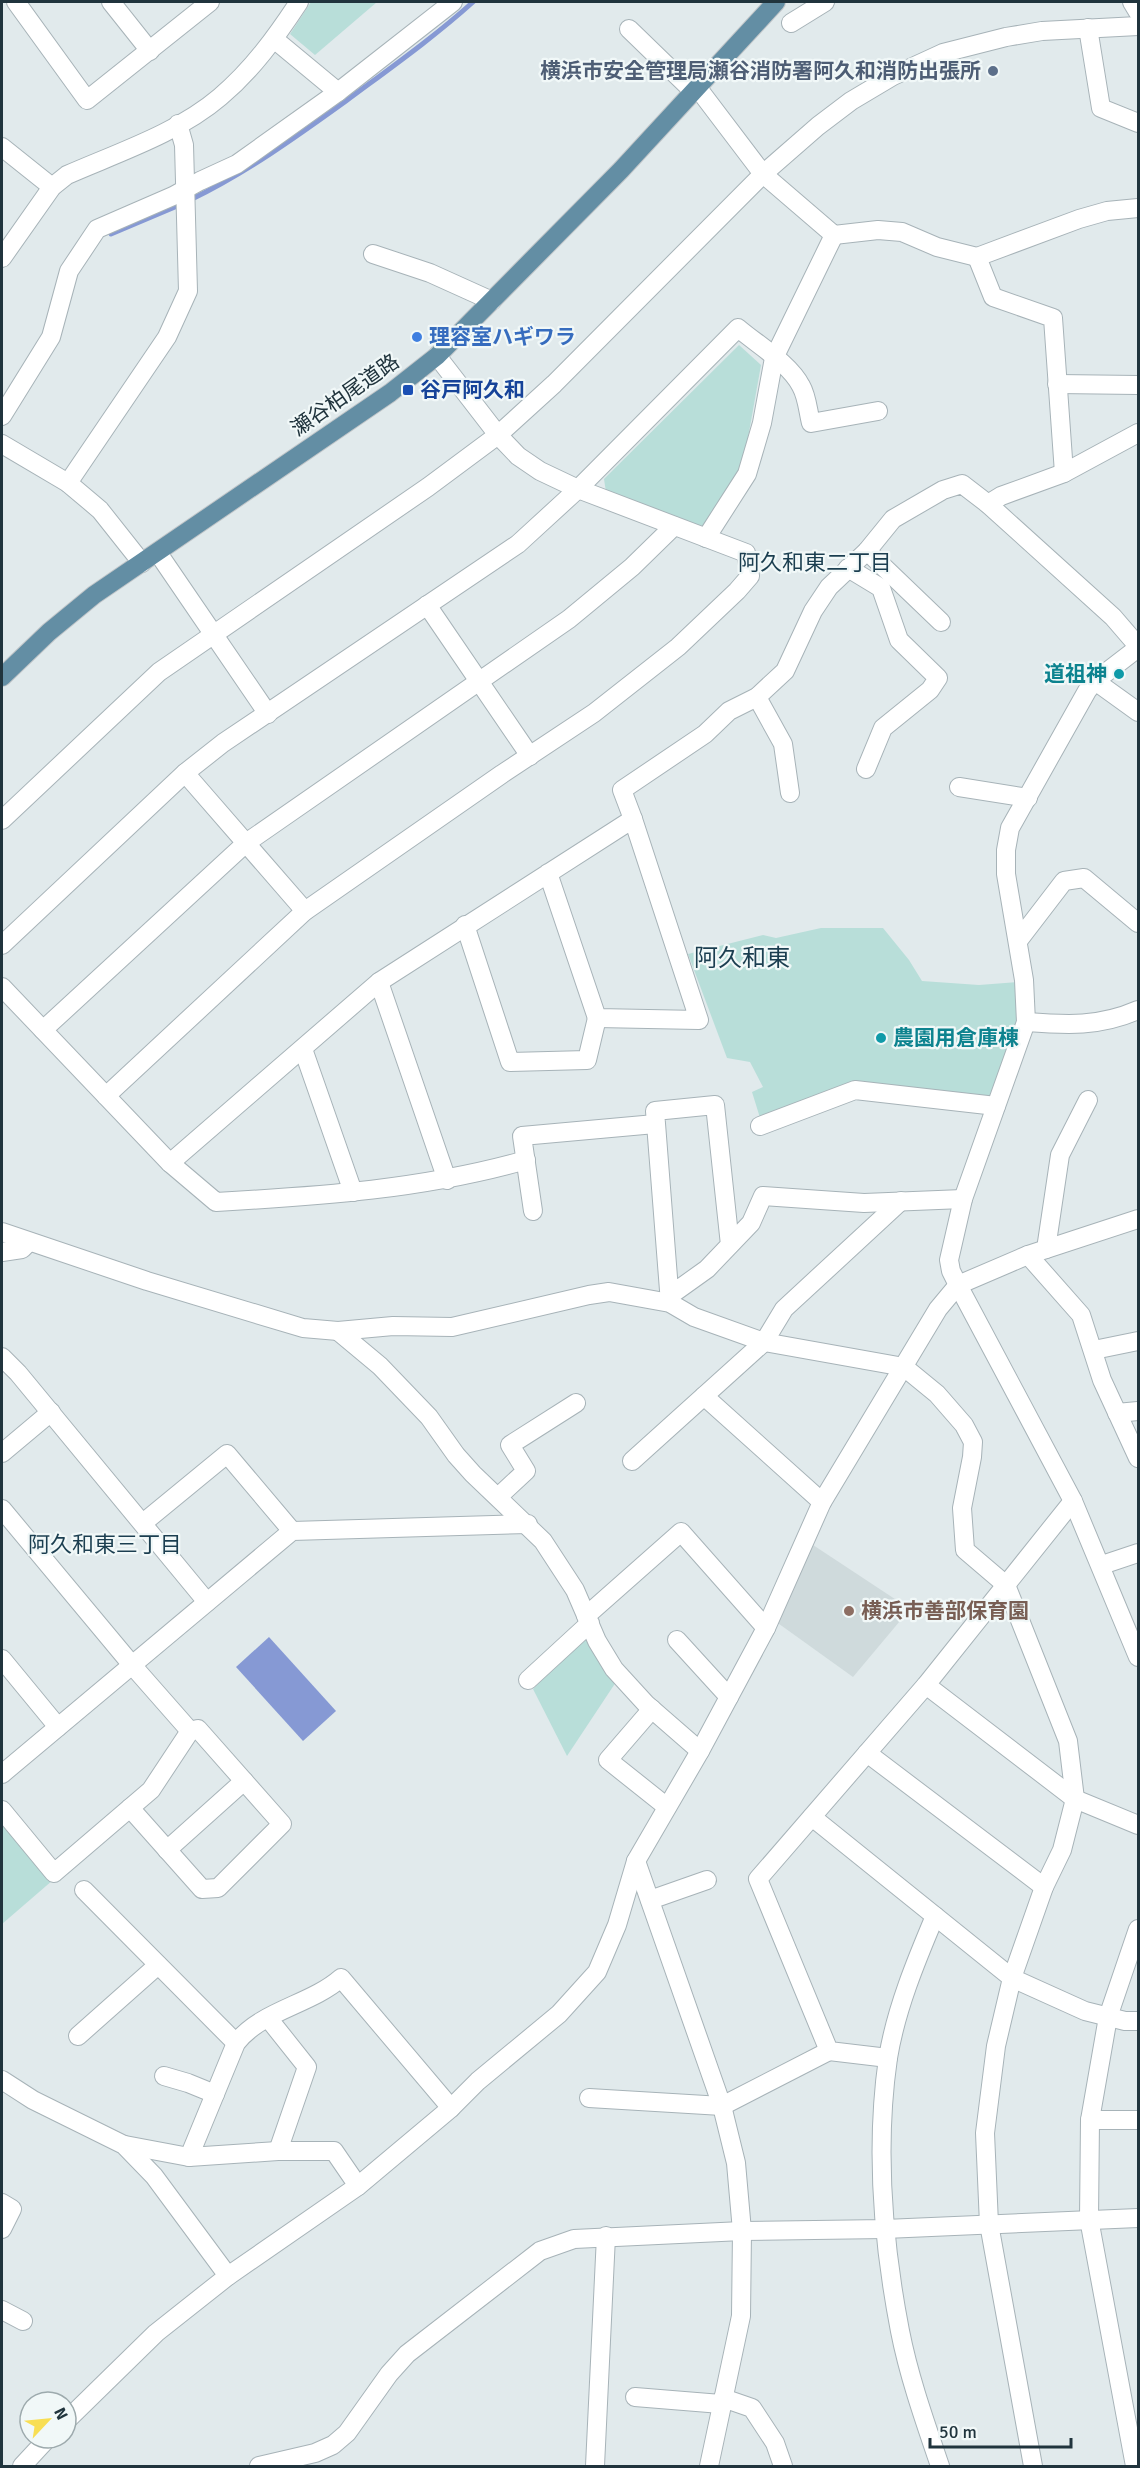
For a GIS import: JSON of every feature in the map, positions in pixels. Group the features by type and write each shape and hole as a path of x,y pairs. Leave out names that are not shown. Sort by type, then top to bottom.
{"main road":[{"name":"瀬谷柏尾道路","path":"2,677 49,632 94,595 390,393 437,356 621,170 776,2"}],"street":[{"path":"16,2 87,100 210,2"},
{"path":"111,2 150,51"},
{"path":"2,258 52,187 68,174 178,124 218,99 249,70 299,2"},
{"path":"2,416 51,337 69,271 97,229 237,164 338,92 453,2"},
{"path":"791,23 825,2"},
{"path":"1132,2 1138,12"},
{"path":"4,812 159,672 428,487 498,435 554,384 763,174 818,126 851,101 893,76 943,53 1006,37 1088,28 1138,26"},
{"path":"629,28 695,89 763,174 834,235 878,230 902,232 937,247 977,257 1079,219 1107,211 1138,208"},
{"path":"1088,28 1101,108 1138,123"},
{"path":"274,39 338,92"},
{"path":"68,483 167,337 188,291 184,144 178,124"},
{"path":"2,147 52,187"},
{"path":"706,538 747,474 762,423 774,358 834,235"},
{"path":"373,254 429,273 492,301"},
{"path":"977,257 993,297 1053,318 1064,473"},
{"path":"2,945 185,772 222,743 518,544 579,489 738,328 790,369 803,388 811,423 878,411"},
{"path":"106,1096 305,911 594,713 678,647 750,576 746,553 579,489 540,471 518,456 498,435 437,356"},
{"path":"1058,384 1138,385"},
{"path":"988,504 1001,496 1064,473 1138,433"},
{"path":"2,444 68,483 100,510 142,562"},
{"path":"597,1018 699,1020 622,790 705,734 729,711 757,697 785,671 813,611 829,587 867,551 893,519 943,490 962,484 988,504 1113,617 1138,647 1095,681 1065,728 1010,828 1006,850 1006,878 1024,980 1026,1022 963,1199 949,1260 951,1271 958,1285 1073,1501 1102,1565 1138,1657"},
{"path":"43,1030 246,843 569,619 632,567 674,526"},
{"path":"867,551 941,622"},
{"path":"158,553 268,714"},
{"path":"848,568 881,588 899,640 938,678 930,690 883,728 866,770"},
{"path":"427,605 530,756"},
{"path":"1095,681 1138,712"},
{"path":"757,697 783,744 790,793"},
{"path":"185,772 305,911"},
{"path":"959,787 1028,798"},
{"path":"170,1163 379,982 633,819"},
{"path":"465,925 510,1062 587,1060 597,1018 548,873"},
{"path":"1018,941 1064,881 1084,878 1135,913"},
{"path":"379,982 447,1180"},
{"path":"2,987 170,1163 216,1202 352,1192 447,1180 526,1160"},
{"path":"1026,1022 1065,1025 1097,1024 1138,1010"},
{"path":"303,1049 352,1192"},
{"path":"760,1126 855,1090 996,1106"},
{"path":"1046,1249 1060,1155 1088,1100"},
{"path":"670,1303 655,1111 715,1105 730,1245"},
{"path":"533,1211 521,1128 655,1124"},
{"path":"670,1303 672,1294 707,1269 751,1223 763,1196 864,1203 963,1199"},
{"path":"632,1461 764,1342 784,1309 901,1202"},
{"path":"78,2409 156,2333 228,2276 358,2186 451,2108 478,2081 559,2014 597,1972 617,1925 636,1861 700,1751 766,1628 822,1502 938,1309 958,1285 1028,1255 1138,1219"},
{"path":"2,1232 303,1328 338,1331 393,1326 452,1327 556,1301 609,1292 670,1303 694,1317 764,1342 904,1367 938,1394 964,1425 972,1442 972,1457 962,1508 964,1550 1006,1585 1068,1741 1075,1799 1062,1850 1044,1887 1012,1978 996,2046 985,2133 989,2224 1033,2466"},
{"path":"2,1252 22,1249 29,1242"},
{"path":"1028,1255 1081,1315 1102,1380 1138,1458"},
{"path":"338,1331 388,1375 429,1417 456,1455 543,1541 575,1590 597,1641 614,1669 652,1709 700,1751"},
{"path":"1094,1350 1138,1341"},
{"path":"2,1357 51,1412 207,1602"},
{"path":"704,1396 822,1502"},
{"path":"498,1497 526,1471 510,1445 576,1403"},
{"path":"1117,1413 1138,1411"},
{"path":"2,1453 51,1412"},
{"path":"143,1523 227,1454 292,1531"},
{"path":"829,2051 758,1879 926,1685 1073,1501"},
{"path":"2,1509 190,1731"},
{"path":"2,1774 292,1531 528,1524"},
{"path":"528,1680 588,1619 681,1532 766,1628"},
{"path":"1102,1565 1138,1553"},
{"path":"677,1640 729,1697"},
{"path":"2,1659 58,1727"},
{"path":"926,1685 1075,1799 1138,1825"},
{"path":"652,1709 608,1760 667,1807"},
{"path":"2,1810 54,1873 151,1790 190,1731 198,1729 282,1824 218,1888 202,1889 130,1808"},
{"path":"867,1752 1044,1887"},
{"path":"167,1850 244,1781"},
{"path":"812,1817 1012,1978 1085,2011 1138,2021"},
{"path":"636,1861 722,2106 736,2163 742,2231 741,2316 709,2466"},
{"path":"650,1900 707,1880"},
{"path":"84,1890 236,2043"},
{"path":"935,1916 914,1966 888,2058 882,2141 885,2229 900,2332 940,2466"},
{"path":"1132,2465 1089,2219 1090,2120 1108,2017 1138,1929"},
{"path":"78,2036 158,1965"},
{"path":"189,2157 236,2043 244,2032 329,1988 341,1978 451,2108"},
{"path":"268,2018 307,2067 278,2151"},
{"path":"589,2098 722,2106 829,2051 888,2058"},
{"path":"164,2076 188,2082 215,2094"},
{"path":"2,2080 33,2100 124,2145 189,2157 278,2151 334,2151 358,2186"},
{"path":"1090,2120 1138,2120"},
{"path":"124,2145 154,2176 228,2276"},
{"path":"2,2203 12,2209 2,2229"},
{"path":"259,2466 315,2453 333,2445 347,2433 389,2374 407,2354 540,2251 574,2239 606,2236 885,2229 1138,2218"},
{"path":"595,2466 606,2236"},
{"path":"2,2310 23,2321"},
{"path":"635,2397 722,2401 752,2409 775,2443 783,2466"},
{"path":"22,2466 37,2450"}],"shaded area":[{"path":"810,1543 910,1609 853,1677 775,1621"}],"green space":[{"path":"311,2 377,2 315,55 290,34"},
{"path":"739,345 761,365 741,477 705,531 606,492 604,479"},
{"path":"821,928 883,928 909,960 922,981 979,985 1018,982 1020,1011 996,1100 857,1085 761,1121 752,1092 763,1087 750,1062 727,1058 688,954 763,935 776,938"},
{"path":"587,1634 616,1682 567,1756 533,1689"},
{"path":"2,1820 53,1880 2,1924"}],"water":[{"path":"269,1637 336,1711 303,1741 236,1667"}],"waterway":[{"path":"190,200 251,166 308,128 411,53 473,2"},
{"path":"111,234 182,204"}],"place":[{"name":"横浜市安全管理局瀬谷消防署阿久和消防出張所","path":"993,71"},
{"name":"理容室ハギワラ","path":"417,337"},
{"name":"谷戸阿久和","path":"408,390"},
{"name":"道祖神","path":"1119,674"},
{"name":"農園用倉庫棟","path":"881,1038"},
{"name":"横浜市善部保育園","path":"849,1611"}],"district":[{"name":"阿久和東二丁目","path":"815,562"},
{"name":"阿久和東","path":"742,958"},
{"name":"阿久和東三丁目","path":"105,1544"}]}
